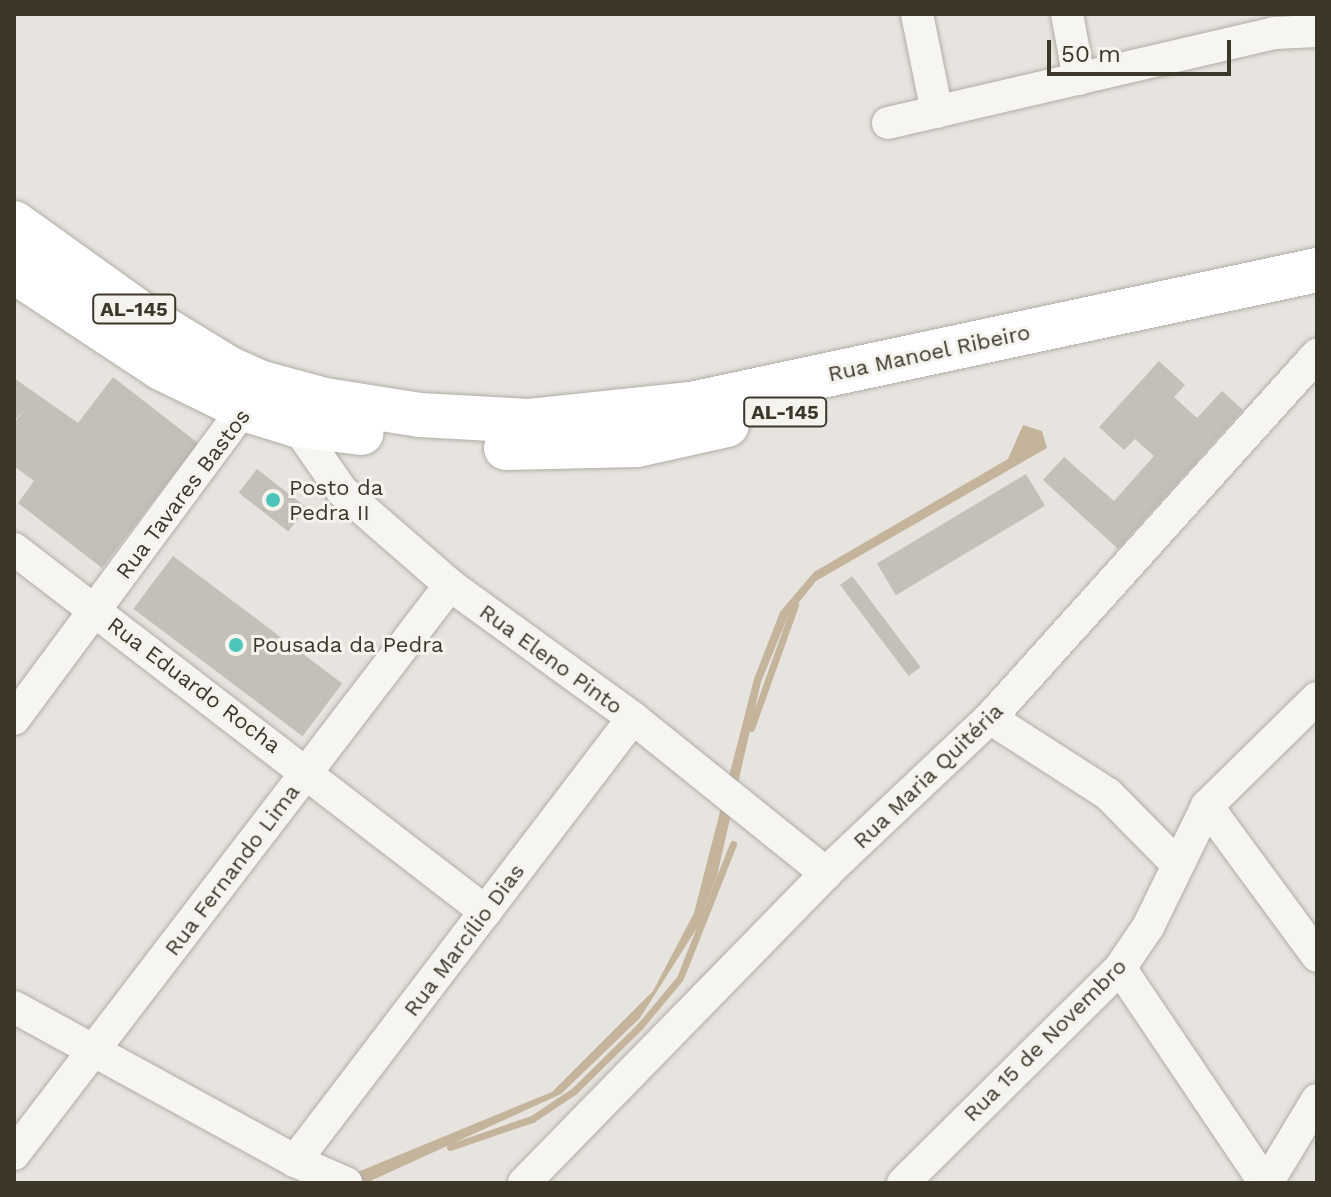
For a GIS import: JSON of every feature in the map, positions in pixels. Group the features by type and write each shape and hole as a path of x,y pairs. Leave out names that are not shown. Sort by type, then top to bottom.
{"highway":[{"name":"Rua Manoel Ribeiro","path":"14,223 148,319 228,368 254,396 296,425 467,447 637,445 1317,293"},
{"name":"Rua Manoel Ribeiro","path":"17,278 161,368 254,396 325,400 420,415 529,421 594,417 691,404 1317,270"}],"street":[{"path":"917,14 937,112"},
{"path":"1067,14 1079,79"},
{"path":"888,123 1079,79 1272,24 1317,31"},
{"name":"Rua Maria Quitéria","path":"524,1183 826,873 990,718 1317,355"},
{"name":"Rua Tavares Bastos","path":"14,719 254,396"},
{"name":"Rua Eleno Pinto","path":"296,425 342,491 450,585 633,718 826,873"},
{"name":"Rua Eduardo Rocha","path":"14,549 307,771 486,912"},
{"name":"Rua Fernando Lima","path":"14,1154 450,585"},
{"name":"Rua 15 de Novembro","path":"903,1183 1120,968 1148,927 1176,863 1207,806 1317,698"},
{"name":"Rua Marcílio Dias","path":"323,1176 486,912 633,718"},
{"path":"990,718 1108,794 1176,863"},
{"path":"1207,806 1317,956"},
{"path":"1120,968 1266,1183 1317,1100"},
{"path":"19,1006 323,1176"}],"shaded area":[{"path":"1023,425 1042,431 1047,448 816,581 788,616 761,682 717,876 697,928 640,1018 561,1094 366,1183 331,1183 552,1092 653,991 694,913 754,679 780,612 814,572 1008,459"}],"building":[{"path":"1159,361 1185,385 1174,397 1197,418 1222,391 1243,410 1118,549 1043,480 1064,457 1114,501 1154,456 1135,439 1124,450 1099,427"},
{"path":"113,377 198,443 102,568 18,503 34,481 14,466 14,423 25,409 14,421 14,378 78,423"},
{"name":"Posto da Pedra II","path":"257,469 307,508 288,531 239,493"},
{"path":"1026,474 1045,506 896,595 877,564"},
{"name":"Pousada da Pedra","path":"173,556 342,684 303,736 133,609"},
{"path":"852,576 921,667 909,676 840,585"}],"waterway":[{"path":"751,728 795,605"},
{"path":"450,1147 532,1119 574,1091 640,1026 680,978 733,844"}],"place":[{"name":"Posto da Pedra II","path":"273,500"},
{"name":"Pousada da Pedra","path":"236,645"}]}
